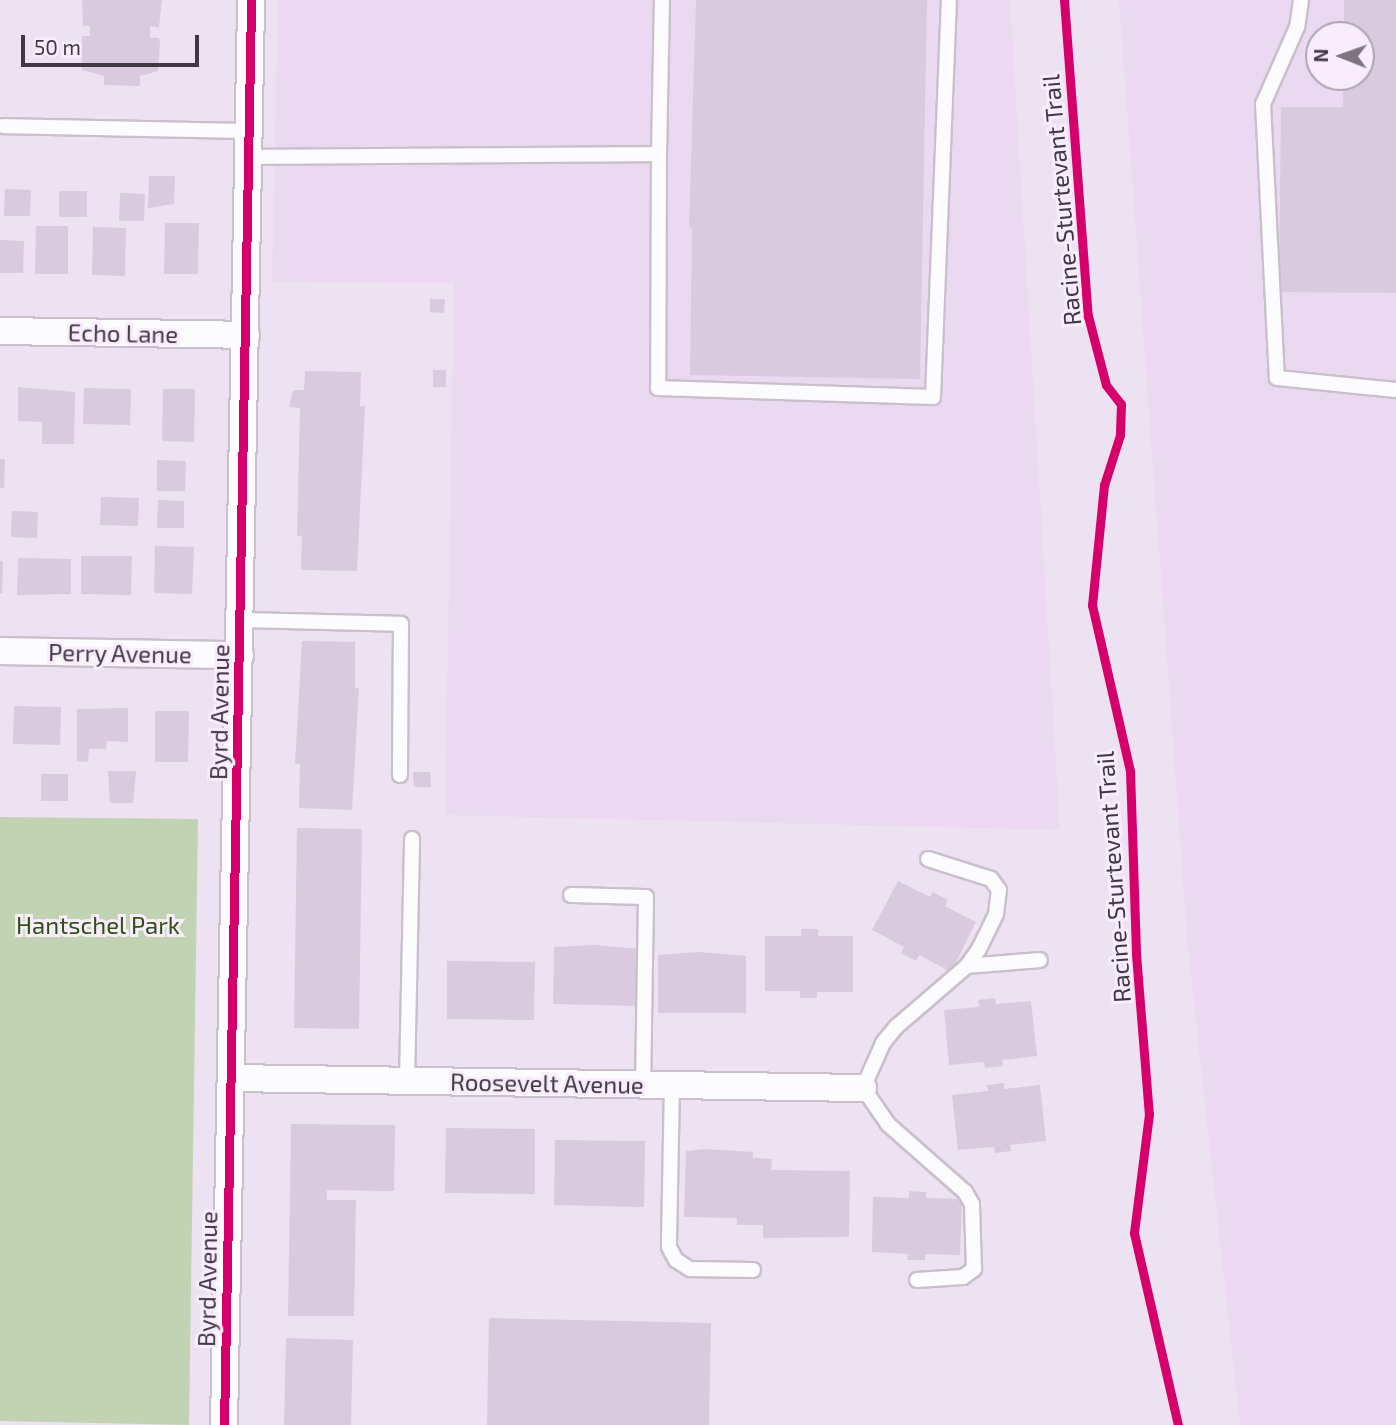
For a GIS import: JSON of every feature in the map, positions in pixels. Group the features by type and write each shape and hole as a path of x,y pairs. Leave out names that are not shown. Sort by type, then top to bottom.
{"street":[{"name":"Byrd Avenue","path":"224,1425 251,0"},
{"name":"Echo Lane","path":"0,331 246,335"},
{"name":"Perry Avenue","path":"0,651 240,656"},
{"name":"Roosevelt Avenue","path":"231,1078 863,1088"}],"lane":[{"path":"663,0 658,388 933,397 949,0"},
{"path":"1301,0 1297,27 1263,104 1277,378 1396,390"},
{"path":"4,126 249,144 659,154"},
{"path":"240,620 401,624 400,775"},
{"path":"407,1081 412,839"},
{"path":"917,1280 963,1277 974,1269 972,1204 965,1192 888,1124 863,1088 883,1043 896,1027 967,966 996,914 999,890 991,879 928,859"},
{"path":"571,895 646,897 643,1085"},
{"path":"967,966 1040,960"},
{"path":"672,1085 669,1247 676,1260 690,1269 753,1270"}],"shaded area":[{"path":"278,0 1010,0 1060,830 445,815 454,283 272,282"},
{"path":"1119,0 1396,0 1396,1425 1240,1425 1188,948"}],"green space":[{"name":"Hantschel Park","path":"0,817 198,819 189,1425 0,1421"}],"building":[{"path":"82,0 162,0 159,27 150,26 150,38 159,38 158,71 140,76 140,86 104,85 104,76 82,70 82,36 90,36 90,26 83,26"},
{"path":"696,0 927,0 920,379 690,375 692,228 689,227"},
{"path":"1344,0 1396,0 1396,293 1279,292 1281,107 1343,107 1343,91 1375,91 1375,21 1344,21"},
{"path":"149,176 175,176 174,204 148,208"},
{"path":"5,189 31,190 30,216 4,216"},
{"path":"59,191 87,191 87,217 59,217"},
{"path":"120,193 145,194 144,221 119,221"},
{"path":"165,223 199,223 198,274 164,274"},
{"path":"36,226 68,226 68,274 35,274"},
{"path":"93,227 126,228 125,276 92,275"},
{"path":"0,240 24,241 23,273 0,273"},
{"path":"430,299 445,299 444,313 430,312"},
{"path":"433,370 446,370 446,387 433,387"},
{"path":"305,371 361,372 360,406 365,406 357,571 301,570 302,536 297,536 300,408 289,407 293,390 304,390"},
{"path":"18,387 75,392 74,444 42,444 42,422 18,421"},
{"path":"84,388 131,389 130,425 83,424"},
{"path":"163,389 195,389 194,442 162,441"},
{"path":"0,459 5,459 4,488 0,488"},
{"path":"157,460 186,461 185,491 157,491"},
{"path":"101,497 139,498 138,526 100,525"},
{"path":"158,500 184,501 184,528 157,528"},
{"path":"12,511 38,512 37,538 11,537"},
{"path":"155,546 194,547 192,594 154,593"},
{"path":"81,556 132,556 131,595 81,594"},
{"path":"18,558 71,559 71,594 17,595"},
{"path":"0,561 3,561 2,593 0,593"},
{"path":"302,641 355,642 355,688 359,688 352,810 299,808 300,764 295,764"},
{"path":"14,706 61,707 60,745 13,744"},
{"path":"128,708 128,742 107,741 106,749 89,749 88,762 77,761 77,709"},
{"path":"155,711 189,711 188,762 155,762"},
{"path":"108,771 136,771 133,803 110,803"},
{"path":"413,772 430,772 431,787 414,787"},
{"path":"41,774 68,774 68,801 41,801"},
{"path":"297,828 362,829 359,1029 294,1028"},
{"path":"898,881 930,897 933,892 948,900 945,906 976,922 951,972 919,955 916,961 901,953 904,947 872,930"},
{"path":"801,929 818,929 818,936 853,936 853,992 817,992 817,998 800,998 800,991 765,991 765,936 801,936"},
{"path":"594,945 640,949 639,1006 553,1004 554,947"},
{"path":"698,952 746,956 746,1013 658,1013 658,955"},
{"path":"447,961 535,962 534,1020 447,1019"},
{"path":"995,998 996,1004 1031,1001 1037,1056 1002,1060 1003,1066 985,1068 984,1062 949,1065 944,1010 979,1007 978,1000"},
{"path":"1004,1083 1004,1089 1040,1085 1046,1141 1010,1145 1011,1151 995,1153 994,1147 958,1150 952,1095 988,1091 987,1085"},
{"path":"291,1124 395,1125 394,1191 327,1190 327,1200 356,1200 354,1316 288,1316"},
{"path":"446,1128 535,1129 535,1194 445,1193"},
{"path":"555,1140 645,1141 644,1207 554,1205"},
{"path":"706,1149 753,1152 753,1158 772,1159 771,1170 850,1171 849,1237 763,1238 763,1225 737,1225 737,1218 684,1217 686,1151"},
{"path":"909,1191 926,1192 926,1198 962,1199 960,1255 925,1254 925,1260 907,1260 908,1254 872,1252 873,1197 909,1198"},
{"path":"489,1318 711,1323 709,1425 487,1425"},
{"path":"286,1338 353,1340 351,1425 284,1425"}],"cycle path":[{"path":"224,1425 251,0"},
{"name":"Racine-Sturtevant Trail","path":"1064,0 1088,316 1106,385 1121,404 1120,435 1104,485 1092,605 1130,771 1136,954 1149,1114 1134,1233 1178,1425"}]}
